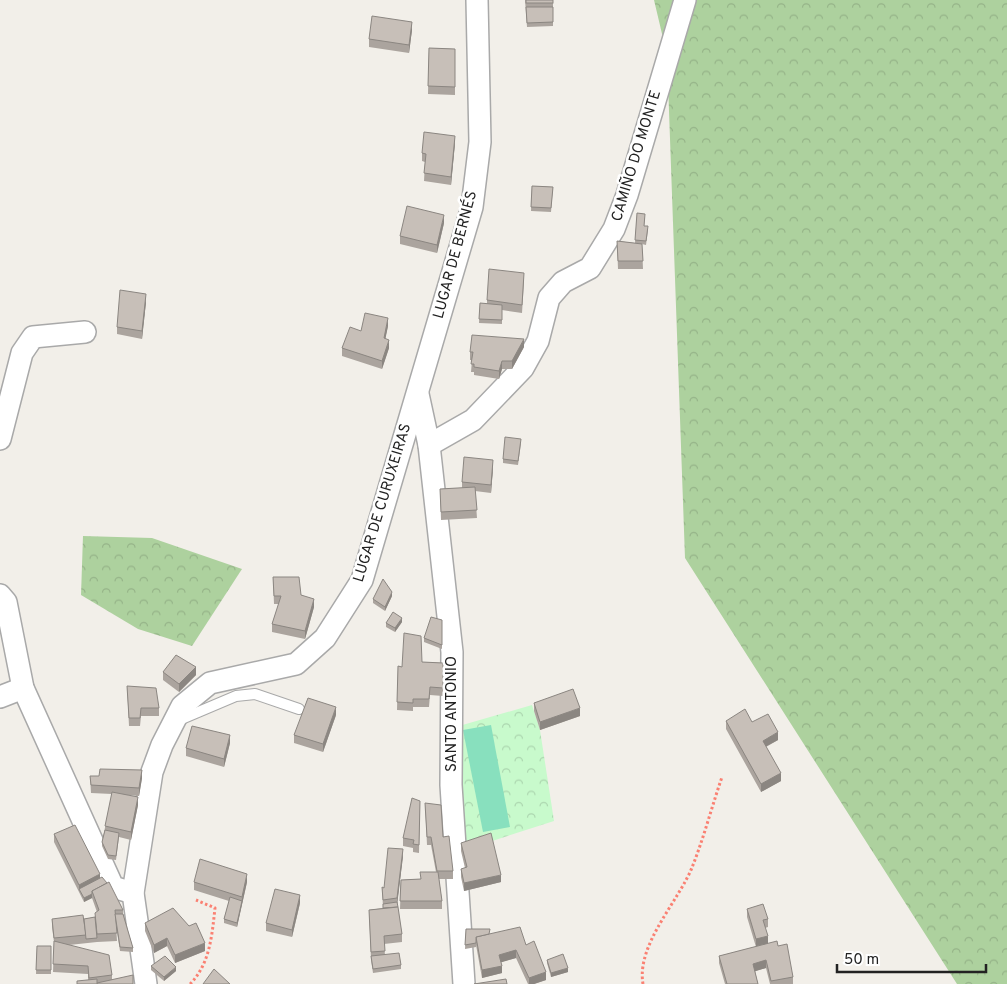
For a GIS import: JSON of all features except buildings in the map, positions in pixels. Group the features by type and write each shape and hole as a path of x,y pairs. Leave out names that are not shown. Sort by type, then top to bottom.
{"street":[{"name":"LUGAR DE BERNÉS","path":"429,445 418,391 472,207 480,142 477,0"},
{"name":"CAMIÑO DO MONTE","path":"429,445 473,420 523,368 538,341 549,298 562,282 590,268 614,229 626,196 685,0"},
{"path":"0,439 22,352 33,337 85,332"},
{"name":"LUGAR DE CURUXEIRAS","path":"146,984 133,893 152,772 162,746 182,706 210,683 296,664 325,638 362,580 418,391"},
{"name":"SANTO ANTONIO","path":"429,445 452,652 451,785 464,984"},
{"path":"0,595 6,602 23,688 113,887 133,893"},
{"path":"0,697 23,688"}],"lane":[{"path":"174,723 236,696 254,694 299,709"}],"path":[{"path":"642,984 641,977 648,952 660,923 693,866 722,777"},
{"path":"190,984 198,976 212,943 215,908 196,900"}],"green space":[{"path":"654,0 1007,0 1007,984 957,984 685,558 667,55"},
{"path":"83,536 152,538 242,569 192,646 138,629 81,595"},
{"path":"532,705 540,730 554,821 461,851 459,726"},
{"path":"491,725 510,827 483,832 463,730"}]}
